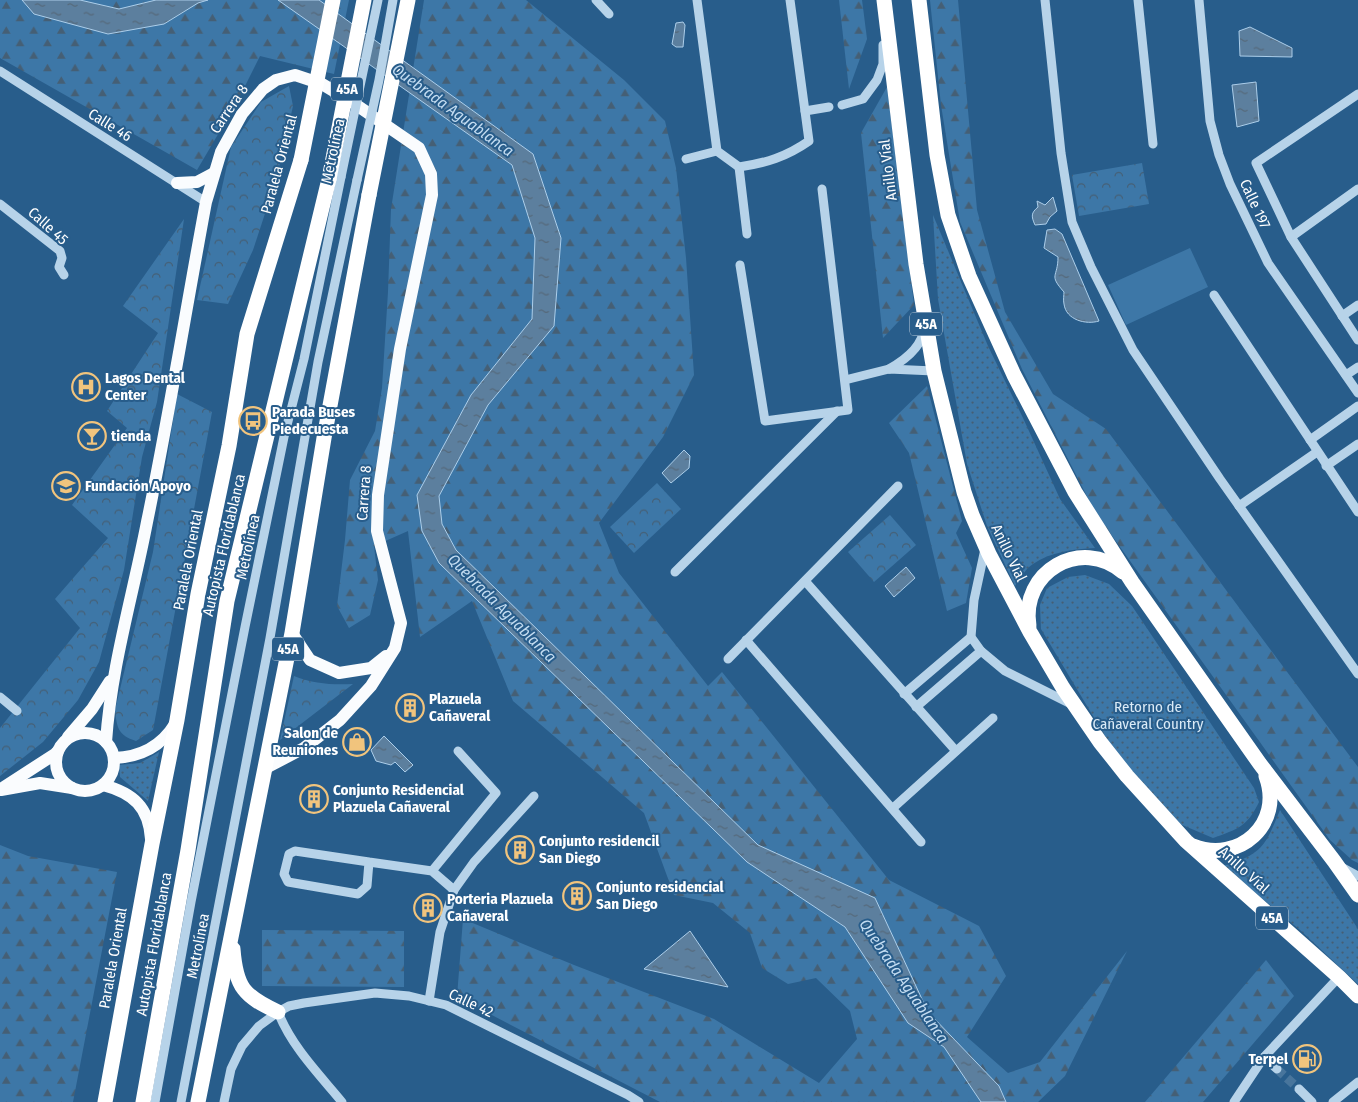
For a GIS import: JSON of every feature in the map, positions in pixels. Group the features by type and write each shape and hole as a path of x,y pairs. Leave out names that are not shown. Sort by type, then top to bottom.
{"highway":[{"name":"Paralela Oriental","path":"105,1102 152,844 177,720 198,594 229,446 247,334 301,160 334,0"},
{"name":"Autopista Floridablanca","path":"143,1102 188,850 227,601 335,178 364,0"},
{"name":"45A","path":"198,1102 292,633 324,438 368,195 408,0"},
{"name":"Anillo Víal","path":"884,0 916,264 934,371 964,492 986,546 1030,632 1075,706 1127,776 1186,841 1358,996"},
{"path":"919,0 940,179 948,215 982,305 1035,417 1075,492 1132,582 1260,764 1334,860 1358,895"},
{"path":"1030,632 1028,606 1033,590 1049,570 1063,562 1080,558 1105,561 1120,570 1132,582"},
{"path":"1186,841 1203,849 1222,851 1240,845 1255,834 1266,819 1270,800 1268,781 1260,764"},
{"path":"233,931 235,967 242,988 253,999 278,1012"}],"main road":[{"name":"Carrera 8","path":"106,742 113,677 158,469 206,202 214,173 221,152 238,121 263,88 276,80 294,75 322,84 419,148 432,174 432,195 400,349 378,495 377,531 401,624 396,648 371,686 340,720 304,748 264,768"},
{"path":"177,183 197,182 214,173"},
{"path":"292,633 310,660 339,673 371,668 396,648"},
{"name":"Carrera 8","path":"62,746 92,709 113,677"},
{"path":"114,758 137,755 158,744 169,733 177,720"},
{"path":"81,733 90,733 106,742 114,758 111,776 98,788 86,791 40,783 0,790 55,754 73,736 81,733"},
{"path":"62,746 56,763 59,776 68,786 74,789"},
{"path":"103,785 119,790 134,798 148,819 151,827 152,844"}],"street":[{"name":"Metrolínea","path":"155,1102 245,627 284,437 304,359 335,178 378,0"},
{"name":"Metrolínea","path":"182,1102 268,648 318,362 379,80 393,0"},
{"path":"596,0 610,14"},
{"path":"697,0 717,152"},
{"path":"686,159 717,152 739,167 775,159 792,152 809,141 790,0"},
{"path":"842,105 863,99 877,80 883,64 884,0"},
{"path":"1045,0 1061,153 1072,222 1091,267 1133,350 1239,506 1358,674"},
{"path":"1138,0 1152,144"},
{"name":"Calle 197","path":"1199,0 1210,121 1219,155 1230,184 1268,263 1358,393"},
{"name":"Calle 46","path":"0,71 206,202"},
{"path":"1358,94 1256,163 1291,238 1358,340"},
{"path":"805,111 829,107"},
{"path":"739,167 747,234"},
{"path":"740,265 764,421 848,410 822,189"},
{"path":"1291,238 1358,190"},
{"name":"Calle 45","path":"0,204 60,251 62,258 59,267 64,275"},
{"path":"1214,295 1358,512"},
{"path":"1342,316 1358,305"},
{"path":"889,369 915,350 924,331 924,312"},
{"path":"1346,375 1358,367"},
{"path":"845,380 889,369 934,371"},
{"path":"1310,440 1358,406"},
{"path":"675,572 837,411"},
{"path":"1326,466 1358,444"},
{"path":"1239,506 1317,452"},
{"path":"728,659 898,486"},
{"path":"986,546 974,600 971,637 981,652 1005,671 1075,706"},
{"path":"804,581 956,750"},
{"path":"904,694 971,637"},
{"path":"746,640 921,842"},
{"path":"916,707 981,652"},
{"path":"0,697 17,711"},
{"path":"893,808 993,718"},
{"path":"432,871 496,793 458,751"},
{"path":"429,1001 440,932 454,890 474,862 534,796"},
{"path":"369,862 368,886 358,894 288,882 284,874 289,854 295,851 432,871 454,890"},
{"path":"1334,860 1349,872 1358,876"},
{"path":"1234,1102 1264,1057 1339,977"},
{"name":"Calle 42","path":"224,1102 231,1069 242,1046 259,1026 278,1012 289,1006 304,1003 375,993 410,996 446,1005 628,1095 638,1102"},
{"path":"278,1012 293,1042 342,1102"},
{"path":"1264,1057 1277,1069"},
{"path":"1333,1102 1358,1082"},
{"path":"1299,1089 1312,1102"}],"green space":[{"path":"0,0 349,0 334,74 260,56 237,102 197,170 0,58"},
{"path":"424,0 526,0 624,80 665,121 676,168 686,258 694,375 663,437 599,523 619,573 708,686 722,672 889,880 979,926 1006,976 967,1037 1008,1073 1040,1062 1127,951 1065,1076 1038,1102 660,1102 457,997 463,919 574,965 714,1019 819,1083 857,1039 850,1011 816,978 788,984 762,968 750,933 713,903 674,895 644,813 513,701 472,601 420,637 408,531 374,546 378,580 370,615 349,628 337,606 350,480 375,431 382,388 391,209"},
{"path":"839,0 862,0 867,39 849,89"},
{"path":"930,0 958,0 977,210 1005,312 1053,394 1106,429 1358,767 1358,863 1330,840 1095,512 1022,369 960,222 941,105"},
{"path":"289,86 293,106 277,177 253,250 228,304 197,300 231,147 261,102"},
{"path":"887,87 914,305 883,338 861,133"},
{"path":"1142,163 1149,204 1079,216 1072,175"},
{"path":"933,215 988,346 1060,499 1095,548 1062,552 1040,560 1028,568 1015,586 987,526 967,464 938,299"},
{"path":"184,219 157,402 142,457 124,570 99,662 78,700 43,742 0,776 0,728 80,628 55,599 108,538 72,505 127,428 107,411 158,333 123,306"},
{"path":"1190,248 1208,287 1126,325 1108,285"},
{"path":"927,386 962,521 956,533 972,568 966,603 947,611 909,453 889,423"},
{"path":"177,394 212,412 153,730 136,741 122,733 117,722 115,710 153,552"},
{"path":"657,483 681,509 634,553 610,527"},
{"path":"890,515 916,545 874,582 848,552"},
{"name":"Retorno de Cañaveral Country","path":"1085,575 1109,584 1132,606 1254,788 1259,802 1250,817 1241,826 1213,838 1180,824 1158,803 1111,746 1041,629 1040,605 1047,588 1068,577"},
{"path":"294,676 323,683 353,684 280,740"},
{"path":"159,752 148,801 120,777 119,765 140,763"},
{"path":"1280,810 1358,929 1358,984 1300,930 1223,866 1254,853 1266,841"},
{"path":"0,845 28,856 117,872 73,1102 0,1102"},
{"path":"262,930 404,931 404,987 262,986"},
{"path":"1266,960 1294,996 1203,1102 1145,1102"}],"water":[{"path":"22,0 80,0 119,9 156,0 208,0 198,3 164,24 108,34 34,14"},
{"name":"Quebrada Aguablanca","path":"278,0 319,0 533,154 561,238 554,326 488,405 439,496 442,524 456,550 758,845 875,898 928,1012 999,1086 1006,1102 981,1102 944,1047 908,1023 845,927 747,862 439,563 422,531 417,495 471,395 532,319 535,238 512,165"},
{"path":"683,22 685,25 683,47 676,47 672,44 676,23"},
{"path":"1250,27 1292,48 1292,57 1240,56 1239,31"},
{"path":"1256,82 1259,121 1237,127 1232,85"},
{"path":"1053,197 1057,211 1046,224 1035,225 1032,215 1038,207 1037,201 1045,205"},
{"path":"1055,229 1062,234 1099,321 1083,322 1068,314 1064,302 1064,292 1055,279 1058,257 1044,248 1047,230"},
{"path":"684,450 690,456 689,468 671,483 662,473"},
{"path":"906,567 915,578 894,597 885,586"},
{"path":"384,736 413,765 405,772 395,762 391,765 376,761 371,750"},
{"path":"690,931 728,987 644,969"}],"tunnel":[{"path":"1277,1069 1299,1089"}],"place":[{"name":"Lagos Dental Center","path":"86,387"},
{"name":"Parada Buses Piedecuesta","path":"253,421"},
{"name":"tienda","path":"92,436"},
{"name":"Fundación Apoyo","path":"66,486"},
{"name":"Plazuela Cañaveral","path":"410,708"},
{"name":"Salon de Reuniones","path":"357,742"},
{"name":"Conjunto Residencial Plazuela Cañaveral","path":"314,799"},
{"name":"Conjunto residencil San Diego","path":"520,850"},
{"name":"Conjunto residencial San Diego","path":"577,896"},
{"name":"Porteria Plazuela Cañaveral","path":"428,908"},
{"name":"Terpel","path":"1307,1059"}]}
